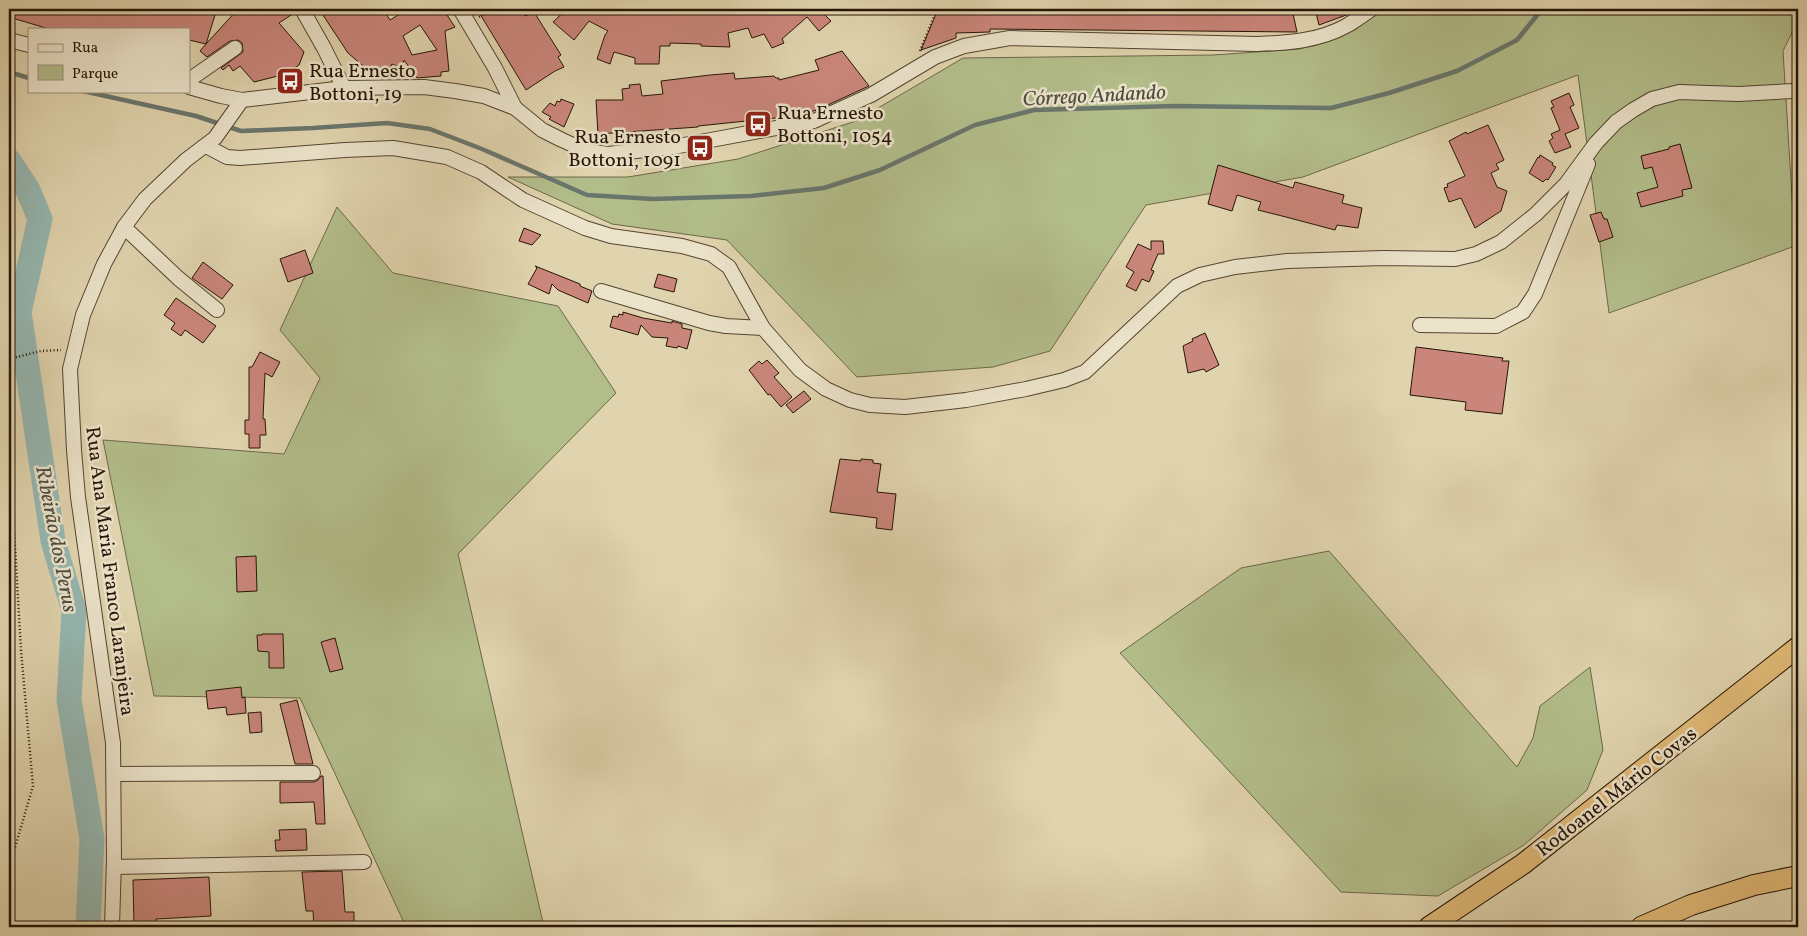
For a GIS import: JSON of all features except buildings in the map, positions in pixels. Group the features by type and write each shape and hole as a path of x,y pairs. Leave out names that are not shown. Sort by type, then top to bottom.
{"highway":[{"name":"Rodoanel Mário Covas","path":"1428,927 1523,864 1798,647"},
{"path":"1641,927 1690,905 1754,885 1798,876"}],"street":[{"path":"302,9 344,88"},
{"path":"460,9 515,108"},
{"path":"190,87 242,100 344,88 424,87 484,96 515,108 542,130 586,151 608,154 673,147 814,120 871,95 935,57 964,46 1010,38 1258,44 1292,42 1316,37 1345,27 1372,9"},
{"path":"9,40 28,45"},
{"path":"190,79 234,48"},
{"path":"211,142 227,157 233,158 393,148 447,157 481,172 523,200 585,228 612,236 682,246 711,254 730,267 763,328 800,370 826,389 850,400 870,406 905,407 966,400 1026,389 1064,380 1085,372 1177,286 1200,275 1236,267 1287,261 1382,258 1455,259 1476,254 1501,242 1536,214 1566,184 1596,143 1616,122 1652,99 1679,92 1739,94 1794,91 1798,89"},
{"name":"Rua Ana Maria Franco Laranjeira","path":"112,927 114,867 113,743 78,498 70,369 86,307 104,264 124,227 145,199 186,160 211,142 242,100"},
{"path":"1420,326 1496,326 1523,312 1535,294 1596,143"},
{"path":"124,227 178,278 217,310"},
{"path":"601,291 709,323 763,328"},
{"path":"114,774 313,773"},
{"path":"114,867 364,862"}],"path":[{"path":"913,69 937,9"},
{"path":"10,358 41,351 74,349"},
{"path":"9,486 12,496 33,786 9,868"}],"green space":[{"path":"1382,9 1798,9 1798,20 1783,51 1795,246 1609,313 1578,75 1303,177 1146,205 1050,351 993,367 857,377 727,240 612,224 508,177 628,177 738,159 856,121 963,58 1213,55 1300,49 1355,30"},
{"path":"337,207 393,273 558,306 616,393 458,554 544,927 406,927 300,698 154,696 103,440 284,454 320,378 280,330"},
{"path":"1329,551 1517,767 1533,738 1540,706 1590,667 1603,750 1587,790 1524,845 1438,896 1341,892 1120,653 1241,568"}],"waterway":[{"name":"Córrego Andando","path":"88,92 196,116 241,131 387,123 430,129 482,149 587,195 653,199 751,196 824,188 880,170 975,125 1034,110 1175,106 1331,108 1389,93 1457,71 1517,40 1542,9"},
{"name":"Córrego Andando","path":"9,72 28,78"},
{"name":"Ribeirão dos Perus","path":"9,161 28,190 40,219 19,312 53,541 74,611 69,700 92,839 88,927"}],"place":[{"name":"Rua Ernesto Bottoni, 19","path":"290,81"},
{"name":"Rua Ernesto Bottoni, 1054","path":"758,124"},
{"name":"Rua Ernesto Bottoni, 1091","path":"700,148"}]}
